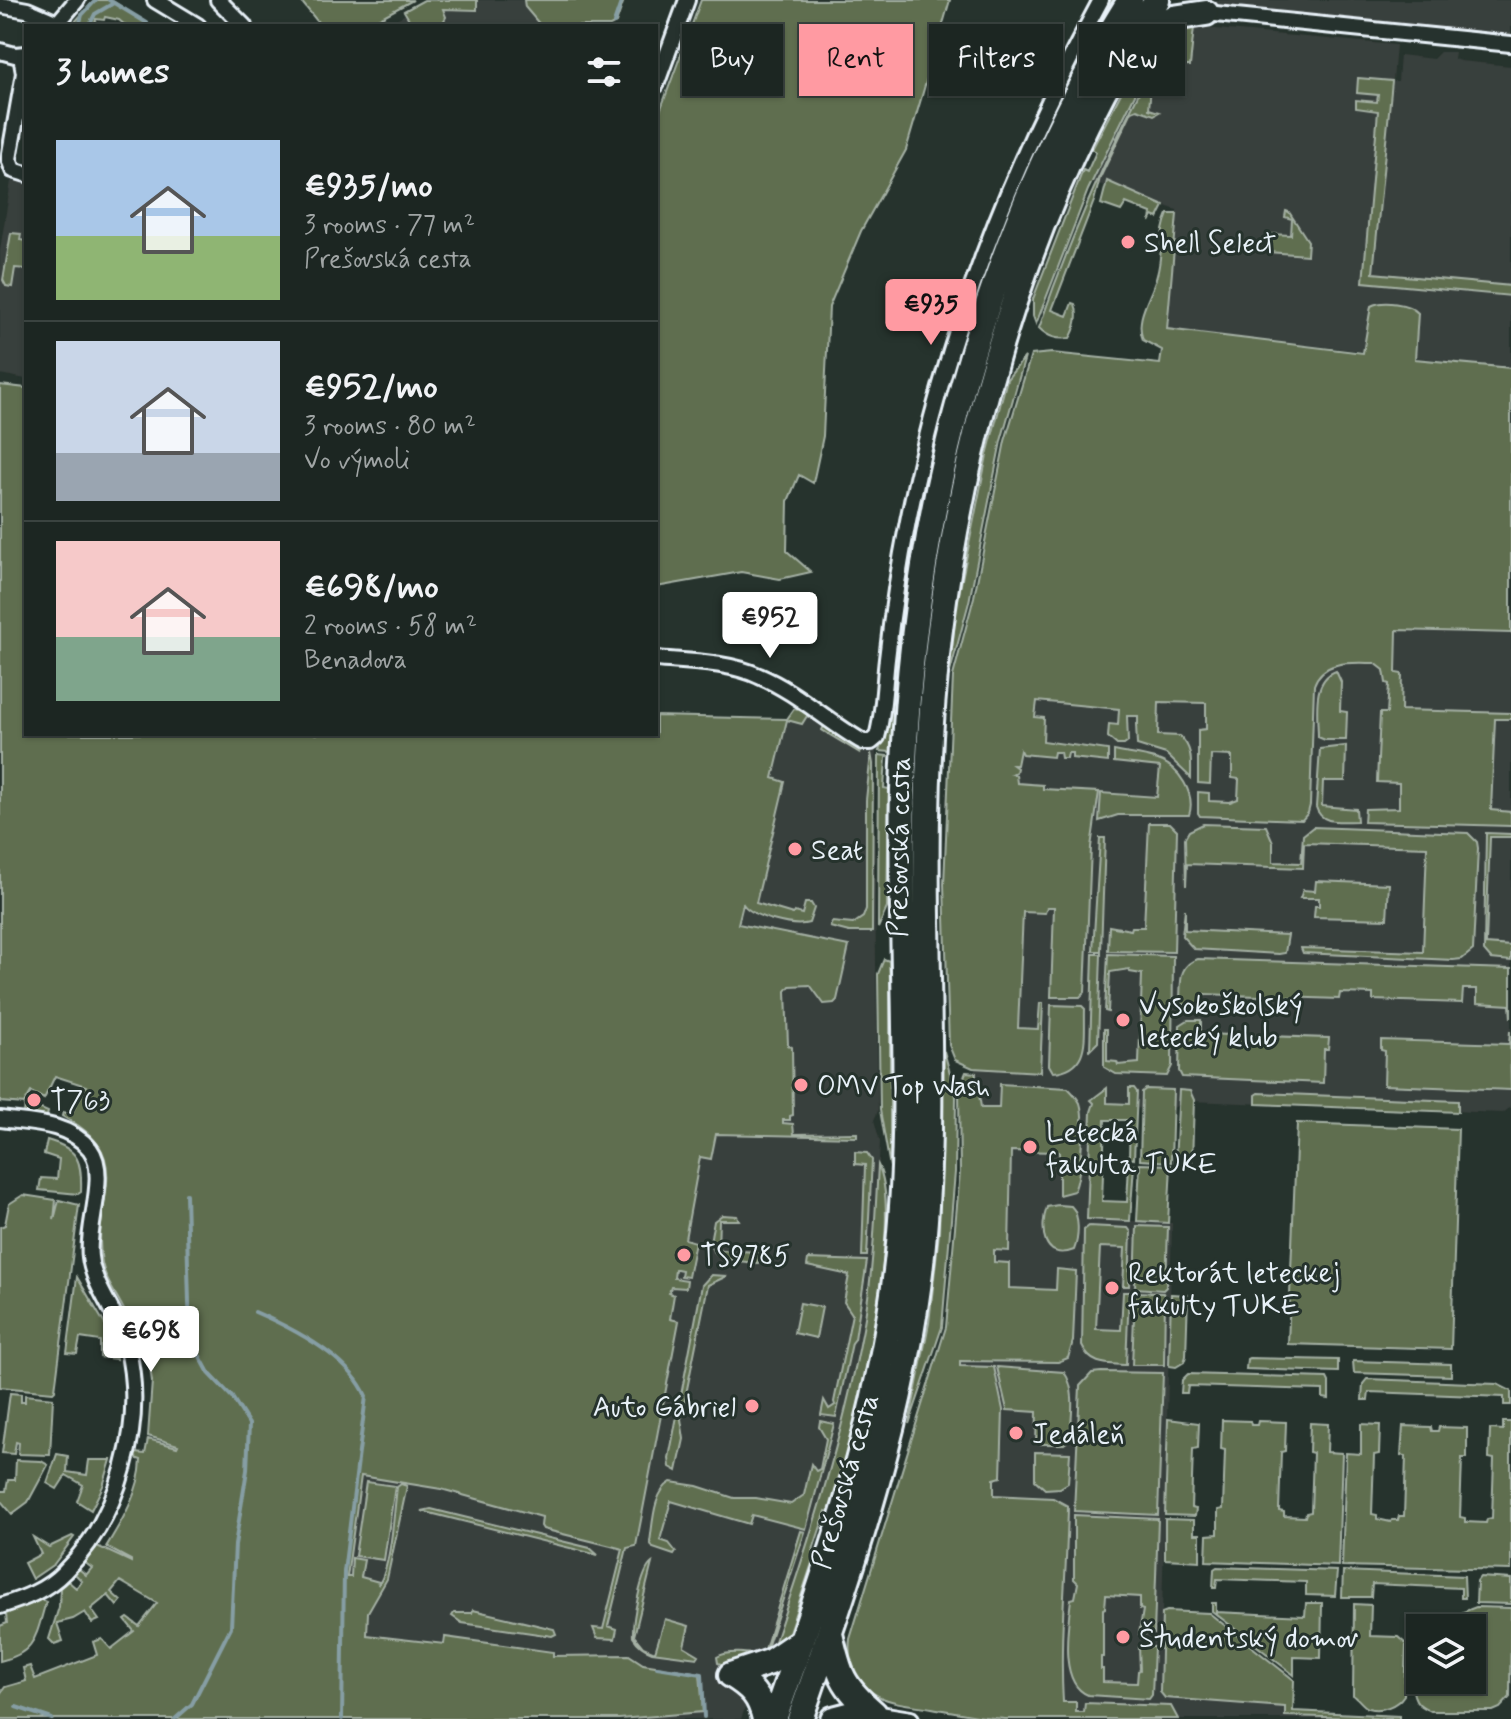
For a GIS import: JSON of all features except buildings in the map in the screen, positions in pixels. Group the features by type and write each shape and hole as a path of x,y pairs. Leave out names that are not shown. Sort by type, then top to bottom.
{"highway":[{"name":"Prešovská cesta","path":"774,1719 846,1508 868,1426 889,1320 898,1251 904,1127 904,754 915,622 933,514 967,374 1017,229 1077,94 1130,0"},
{"name":"Prešovská cesta","path":"1142,24 1157,0"},
{"path":"1162,24 1196,7"},
{"name":"Prešovská cesta","path":"800,1719 858,1551 891,1436 907,1365 920,1276 929,1117 928,755 940,622 956,523 981,414 1019,291 1069,166 1103,96"},
{"path":"830,1634 843,1679 850,1691 874,1713"},
{"path":"765,1719 754,1690 731,1675 770,1662 802,1640"},
{"path":"833,1719 856,1713 874,1713"}],"street":[{"path":"57,24 77,0"},
{"path":"155,0 195,24"},
{"path":"218,0 242,24"},
{"path":"658,80 687,0"},
{"name":"Prešovská cesta","path":"658,659 714,665 757,675 776,684 863,742 875,740 879,734 893,607 907,525 920,460 953,339 1016,169 1101,0"},
{"path":"0,5 27,10 54,24"},
{"path":"1196,7 1511,44"},
{"path":"0,51 24,55 23,79 9,159 13,170 24,173"},
{"path":"0,1119 45,1124 76,1136 87,1146 97,1163 90,1257 98,1284 121,1324 132,1368 133,1414 114,1494 83,1549 49,1585 0,1606"},
{"path":"874,1713 911,1719"}],"shaded area":[{"path":"431,0 546,0 554,24 388,24"},
{"path":"1205,0 1511,0 1511,37 1342,19"},
{"path":"1194,27 1396,45 1393,81 1398,81 1400,55 1433,59 1440,52 1455,52 1454,59 1460,61 1511,66 1511,368 1167,329 1177,210 1093,182 1136,96 1185,96 1185,44 1192,44"},
{"path":"11,181 24,184 24,379 0,374 0,250"},
{"name":"Letecká fakulta TUKE","path":"1490,616 1511,616 1511,1107 1503,1113 1190,1101 1167,1110 1098,1106 1093,1219 1172,1223 1160,1692 1288,1702 1288,1716 1351,1719 1035,1719 877,1695 862,1684 853,1669 850,1639 933,1446 975,1086 947,858 951,714 1188,662"},
{"path":"800,700 852,736 875,740 876,753 878,1111 874,1120 880,1142 875,1235 864,1326 815,1521 770,1656 763,1660 741,1719 485,1719 346,1632 347,1565 361,1475 441,1489 636,1543 663,1409 666,1298 738,925 787,719"}],"green space":[{"path":"95,0 111,0 147,23 124,24 105,17 104,20 96,19 95,24 73,24"},
{"path":"300,0 413,0 369,24 319,24"},
{"path":"424,0 477,0 477,10 443,9 446,17 442,24 412,24 404,11"},
{"path":"524,0 624,0 614,24 539,24 525,7"},
{"path":"701,0 950,0 943,24 929,24 929,72 906,150 861,231 829,307 823,436 813,483 799,475 788,501 787,551 811,572 780,579 741,572 658,587 658,117 682,52 682,96 783,96 783,24 692,24"},
{"path":"1106,0 1113,0 1099,24 1094,24"},
{"path":"1194,27 1190,66 1185,66 1185,28"},
{"path":"1358,78 1392,81 1373,273 1511,286 1511,296 1363,282 1378,111 1356,108 1356,100 1377,102 1378,95 1357,93"},
{"path":"1120,96 1134,96 1088,190 1036,324 1033,299 1083,170 1087,172 1096,152 1092,149"},
{"path":"1138,96 1150,96 1149,109 1159,112 1154,115 1137,109 1132,111 1100,178 1052,310 1067,316 1072,303 1075,304 1077,317 1074,330 1070,338 1049,336 1039,328 1082,216"},
{"path":"1037,142 978,292 932,451 899,642 891,752 879,751 887,727 893,653 939,408 1006,205"},
{"path":"1107,181 1164,206 1158,218 1153,216 1150,222 1151,213 1126,203 1121,211 1101,204"},
{"path":"1286,211 1289,212 1308,241 1307,255 1268,252 1270,234 1291,235 1292,219 1285,217"},
{"path":"1168,214 1177,214 1167,329 1363,353 1371,306 1396,304 1418,313 1415,359 1511,368 1511,633 1397,630 1396,673 1402,674 1401,710 1511,713 1511,719 1495,719 1491,810 1511,812 1511,826 1364,822 1365,809 1399,808 1399,783 1377,782 1380,713 1387,713 1389,684 1386,683 1384,670 1375,663 1339,664 1324,671 1314,685 1310,805 1302,820 1200,816 1198,792 1209,793 1209,801 1230,802 1238,799 1239,779 1232,778 1232,756 1211,755 1210,784 1198,783 1198,730 1206,729 1206,703 1159,702 1158,735 1180,736 1184,741 1190,756 1191,778 1166,754 1137,745 1138,716 1127,716 1128,742 1117,745 1108,737 1109,724 1118,725 1119,709 1037,701 1035,717 1044,718 1043,741 1108,750 1108,762 1072,758 1072,753 1068,753 1067,758 1061,758 1060,752 1054,752 1053,757 1022,754 1020,750 1017,765 1013,765 1017,768 1016,772 1012,774 1016,775 1017,783 1043,785 1043,789 1099,792 1091,847 1085,992 1080,997 1051,997 1054,907 1047,907 1045,913 1023,912 1018,1028 1038,1029 1040,1003 1043,1003 1040,1072 973,1068 955,1060 949,1045 944,884 953,676 974,597 1005,441 1031,355 1052,353 1160,364 1162,350 1143,340 1141,323 1157,275"},
{"path":"11,233 21,234 20,240 24,241 24,269 15,268 12,287 6,286 3,280"},
{"path":"1025,357 1001,441 969,602 949,676 957,604 987,455 1007,379"},
{"path":"0,385 24,388 24,736 658,736 658,716 787,719 794,709 820,720 864,750 860,753 822,730 824,726 807,716 802,724 787,720 773,778 785,782 756,903 793,914 802,914 805,903 811,903 814,908 809,923 793,924 764,917 743,904 738,924 849,946 834,1003 824,1004 810,985 790,986 786,991 788,1045 792,1047 793,1115 783,1123 793,1124 794,1134 857,1133 857,1137 716,1134 711,1159 700,1157 685,1239 695,1242 688,1277 681,1276 682,1270 675,1269 674,1278 687,1280 686,1288 671,1287 669,1293 674,1295 670,1319 679,1321 636,1546 627,1548 608,1626 617,1629 615,1639 597,1638 593,1628 603,1629 623,1549 543,1529 542,1517 441,1489 361,1476 347,1577 351,1577 352,1558 364,1560 361,1577 379,1582 378,1585 389,1553 397,1487 401,1484 407,1486 387,1579 368,1612 367,1635 444,1644 445,1637 553,1652 553,1656 629,1655 643,1664 700,1673 703,1712 619,1719 0,1719 0,1694 5,1687 26,1681 23,1668 30,1666 35,1679 97,1655 93,1642 102,1639 111,1649 134,1631 125,1620 128,1618 139,1626 157,1603 120,1581 111,1592 121,1601 117,1606 108,1595 91,1609 99,1620 92,1623 85,1612 57,1623 63,1641 54,1644 49,1639 59,1607 60,1588 68,1581 76,1588 82,1581 75,1574 79,1569 86,1575 92,1568 84,1562 95,1545 131,1562 106,1547 134,1495 141,1460 135,1458 135,1453 145,1454 148,1439 178,1445 148,1436 152,1381 147,1347 136,1343 102,1263 100,1240 106,1164 100,1147 86,1131 62,1116 63,1112 71,1114 86,1086 55,1076 44,1099 31,1092 25,1102 48,1112 47,1116 24,1114 25,1104 0,1102"},
{"path":"1336,671 1341,682 1340,711 1347,712 1346,740 1325,740 1318,737 1319,690 1328,676"},
{"path":"1346,746 1345,781 1323,781 1322,806 1356,809 1357,821 1332,821 1322,817 1316,807 1320,749"},
{"path":"1114,751 1153,758 1173,769 1188,790 1189,815 1118,815 1099,821 1101,793 1157,797 1160,767 1114,762"},
{"path":"871,753 872,932 849,932 830,927 832,922 853,924 863,917 866,909 866,800"},
{"path":"879,755 888,756 884,788 889,789 887,908 878,928"},
{"path":"1149,823 1170,823 1177,830 1174,952 1108,951 1109,926 1131,930 1132,927 1144,927"},
{"path":"1203,824 1266,826 1273,842 1273,862 1301,863 1303,835 1313,827 1468,833 1477,842 1478,848 1473,950 1462,959 1453,960 1303,953 1301,948 1423,952 1427,847 1304,843 1303,868 1187,864 1186,886 1185,838 1189,831"},
{"path":"1486,833 1511,834 1511,837 1490,837 1486,944 1511,946 1511,961 1491,959 1484,951"},
{"path":"1100,838 1105,838 1101,951 1093,951"},
{"path":"1316,881 1389,884 1387,919 1314,917 1319,898 1300,898 1303,890 1315,891"},
{"path":"1185,909 1185,930 1288,935 1285,953 1194,949 1182,936"},
{"path":"1093,954 1101,954 1098,1042 1090,1050"},
{"path":"1108,954 1173,956 1172,1066 1167,1076 1116,1074 1104,1067 1104,1029 1107,1029 1107,1061 1117,1062 1118,1065 1139,1063 1142,974 1130,972 1129,969 1110,972 1108,1012 1105,1011"},
{"path":"884,959 889,961 890,981 890,1167 880,1110 878,974"},
{"path":"1198,959 1511,969 1511,1018 1510,1005 1477,1003 1477,989 1463,989 1462,1003 1373,1000 1373,994 1340,993 1339,999 1203,994 1201,1007 1181,1004 1184,970"},
{"path":"1051,1005 1082,1006 1085,1009 1080,1058 1065,1070 1053,1072 1049,1065"},
{"path":"1188,1020 1201,1020 1201,1034 1329,1038 1328,1049 1324,1049 1323,1083 1182,1077 1179,1071 1180,1025"},
{"path":"1510,1031 1511,1090 1384,1085 1385,1051 1381,1050 1381,1040 1509,1044"},
{"path":"944,1051 956,1096 955,1172 942,1327 909,1424 929,1323 939,1233"},
{"path":"966,1072 976,1073 981,1108 999,1108 1000,1084 1068,1088 1079,1101 1081,1111 1080,1161 1074,1191 1059,1195 1059,1152 1011,1151 1009,1251 994,1250 994,1262 1009,1263 1009,1288 1056,1290 1057,1269 1076,1271 1073,1341 1068,1358 1058,1362 960,1361 960,1366 994,1367 1003,1410 1001,1477 994,1479 994,1495 1053,1498 1068,1506 1063,1702 1076,1702 1076,1712 1084,1712 1085,1703 1171,1706 1178,1719 1005,1719 904,1704 884,1699 864,1686 852,1664 850,1639 946,1327 960,1172 959,1089"},
{"path":"1107,1088 1107,1103 1129,1104 1129,1088 1137,1092 1134,1159 1129,1158 1130,1120 1105,1120 1102,1201 1127,1202 1129,1165 1134,1165 1130,1221 1087,1219 1091,1112 1094,1103 1091,1100"},
{"path":"1146,1089 1173,1090 1171,1162 1140,1160 1142,1092"},
{"path":"1179,1090 1190,1091 1194,1100 1192,1162 1175,1162"},
{"path":"1259,1093 1458,1101 1458,1112 1256,1104"},
{"path":"1297,1123 1458,1129 1451,1349 1288,1344"},
{"path":"47,1140 66,1148 76,1158 81,1181 81,1192 78,1194 39,1190 41,1178 57,1179 59,1159 44,1154"},
{"path":"855,1152 867,1153 872,1160 867,1256 862,1256 865,1165 855,1164"},
{"path":"1140,1164 1171,1165 1168,1223 1137,1221"},
{"path":"878,1165 885,1193 885,1233 881,1282 862,1389 840,1481 830,1512 826,1511 786,1641 770,1656 845,1412 869,1288"},
{"path":"23,1195 56,1200 54,1220 59,1200 79,1205 53,1392 0,1387 0,1227 5,1225 9,1204"},
{"path":"1071,1206 1074,1210 1078,1233 1074,1250 1056,1251 1046,1241 1043,1225 1047,1207"},
{"path":"722,1215 737,1216 739,1220 719,1220 718,1250 759,1252 758,1263 732,1260 714,1252 710,1241 714,1221"},
{"path":"1089,1226 1128,1228 1131,1232 1129,1286 1123,1286 1125,1248 1100,1247 1096,1329 1121,1330 1123,1292 1129,1292 1126,1365 1095,1361 1082,1346 1084,1230"},
{"path":"1137,1226 1168,1227 1166,1287 1163,1290 1135,1288"},
{"path":"808,1259 867,1261 855,1339 836,1417 821,1415 824,1400 829,1409 835,1405 852,1314 844,1302 849,1275 807,1266"},
{"path":"711,1275 727,1276 708,1285 681,1419 684,1439 677,1471 670,1467 669,1458 702,1285"},
{"path":"77,1277 107,1328 116,1359 100,1357 100,1341 80,1338 77,1354 67,1353"},
{"path":"1135,1292 1163,1293 1165,1297 1164,1365 1132,1365"},
{"path":"1171,1294 1188,1295 1186,1356 1184,1362 1176,1367 1169,1366"},
{"path":"800,1303 822,1307 816,1338 794,1333"},
{"path":"1249,1358 1338,1360 1338,1372 1246,1369"},
{"path":"1353,1361 1451,1364 1451,1376 1354,1373"},
{"path":"997,1367 1064,1372 1072,1396 1070,1439 1064,1444 1036,1444 1037,1412 1007,1410"},
{"path":"1092,1373 1163,1373 1158,1515 1074,1511 1080,1386"},
{"path":"1188,1374 1327,1378 1329,1399 1323,1398 1323,1390 1188,1386 1187,1393 1181,1393 1182,1380"},
{"path":"1367,1379 1497,1384 1511,1391 1511,1405 1504,1405 1504,1397 1369,1392 1368,1400 1362,1400 1363,1384"},
{"path":"10,1393 21,1394 21,1402 25,1402 25,1395 53,1398 50,1455 18,1454 19,1443 16,1442 14,1454 2,1453"},
{"path":"1168,1419 1199,1423 1198,1448 1193,1449 1191,1508 1196,1509 1195,1516 1165,1515"},
{"path":"1222,1420 1250,1421 1251,1425 1257,1425 1258,1421 1286,1422 1285,1451 1281,1452 1279,1511 1284,1512 1284,1516 1305,1517 1306,1513 1311,1512 1313,1453 1309,1452 1310,1423 1328,1424 1327,1452 1342,1453 1338,1566 1206,1561 1207,1535 1218,1534 1218,1510 1223,1509 1225,1450 1221,1449"},
{"path":"820,1421 834,1424 806,1529 752,1515 749,1524 671,1501 660,1540 669,1543 676,1552 674,1555 653,1548 650,1542 655,1509 661,1493 671,1482 697,1486 734,1498 791,1504 804,1495 811,1464 816,1471 820,1469 826,1439 819,1427"},
{"path":"1503,1422 1511,1422 1511,1570 1342,1566 1346,1453 1361,1454 1361,1424 1380,1425 1379,1454 1374,1455 1372,1514 1377,1515 1377,1519 1391,1522 1404,1516 1406,1456 1401,1455 1403,1426 1431,1427 1432,1431 1438,1431 1439,1427 1467,1428 1467,1458 1462,1458 1460,1517 1465,1518 1465,1522 1486,1523 1487,1519 1492,1518 1494,1459 1489,1458 1490,1429 1503,1430"},
{"path":"1035,1452 1070,1453 1068,1483 1060,1488 1045,1489 1035,1480"},
{"path":"57,1454 68,1456 67,1472 87,1475 89,1460 111,1460 91,1510 77,1501 83,1485 66,1475 57,1489 47,1483"},
{"path":"16,1460 41,1461 48,1465 28,1502 12,1514 0,1500 0,1491 6,1491 8,1480 15,1480"},
{"path":"366,1482 395,1486 384,1560 355,1556"},
{"path":"431,1509 590,1548 598,1555 422,1511"},
{"path":"1074,1515 1158,1519 1154,1634 1139,1634 1143,1610 1140,1609 1140,1597 1106,1595 1103,1609 1103,1682 1137,1683 1139,1647 1154,1647 1152,1695 1149,1699 1088,1695 1072,1679 1067,1639 1071,1599 1075,1598 1078,1583 1074,1579"},
{"path":"1165,1519 1194,1520 1194,1534 1200,1534 1200,1561 1165,1559"},
{"path":"801,1531 805,1532 764,1657 726,1666 718,1663 717,1657 727,1653 763,1656"},
{"path":"72,1536 54,1564 32,1579 24,1563 41,1554 33,1537 49,1547"},
{"path":"652,1563 634,1636 643,1647 655,1652 665,1619 689,1626 684,1646 699,1655 697,1658 652,1652 641,1646 633,1637 641,1586"},
{"path":"1214,1569 1337,1571 1335,1596 1306,1595 1306,1582 1217,1579 1216,1588 1213,1588"},
{"path":"1343,1571 1464,1576 1465,1598 1461,1598 1461,1588 1372,1584 1371,1597 1342,1597"},
{"path":"1480,1577 1511,1579 1511,1604 1476,1603"},
{"path":"39,1599 46,1602 33,1640 21,1653 0,1661 0,1626 7,1623 6,1614"},
{"path":"1212,1603 1216,1603 1216,1612 1305,1616 1306,1603 1322,1603 1321,1658 1294,1657 1294,1675 1212,1611"},
{"path":"1354,1604 1371,1605 1370,1636 1398,1637 1406,1644 1404,1695 1388,1707 1378,1709 1364,1706 1353,1695"},
{"path":"1476,1607 1511,1608 1510,1697 1493,1711 1431,1711 1419,1704 1414,1694 1486,1694 1486,1614 1463,1612"},
{"path":"473,1610 554,1629 556,1634 552,1636 462,1623 452,1616 454,1613 472,1613"},
{"path":"1162,1613 1209,1613 1294,1680 1293,1711 1399,1716 1399,1719 1285,1716 1285,1707 1165,1698 1160,1692"}],"waterway":[{"path":"80,24 82,15 96,0"},
{"path":"109,0 147,23"},
{"path":"614,23 622,0"},
{"path":"90,24 95,14 112,4"},
{"path":"175,1719 192,1704 231,1627 235,1545 247,1470 249,1424 232,1397 209,1373 190,1338 186,1194"},
{"path":"255,1312 318,1345 347,1369 366,1396 344,1572 342,1719"},
{"path":"657,1667 702,1674"},
{"path":"702,1674 704,1717"},
{"path":"16,1707 52,1719"}],"place":[{"name":"Shell Select","path":"1128,242"},
{"name":"Seat","path":"795,849"},
{"name":"Vysokoškolský letecký klub","path":"1123,1020"},
{"name":"OMV Top Wash","path":"801,1085"},
{"name":"T763","path":"34,1100"},
{"name":"Letecká fakulta TUKE","path":"1030,1147"},
{"name":"TS9785","path":"684,1255"},
{"name":"Rektorát leteckej fakulty TUKE","path":"1112,1288"},
{"name":"Auto Gábriel","path":"752,1406"},
{"name":"Jedáleň","path":"1016,1433"},
{"name":"Študentský domov","path":"1123,1637"}]}
